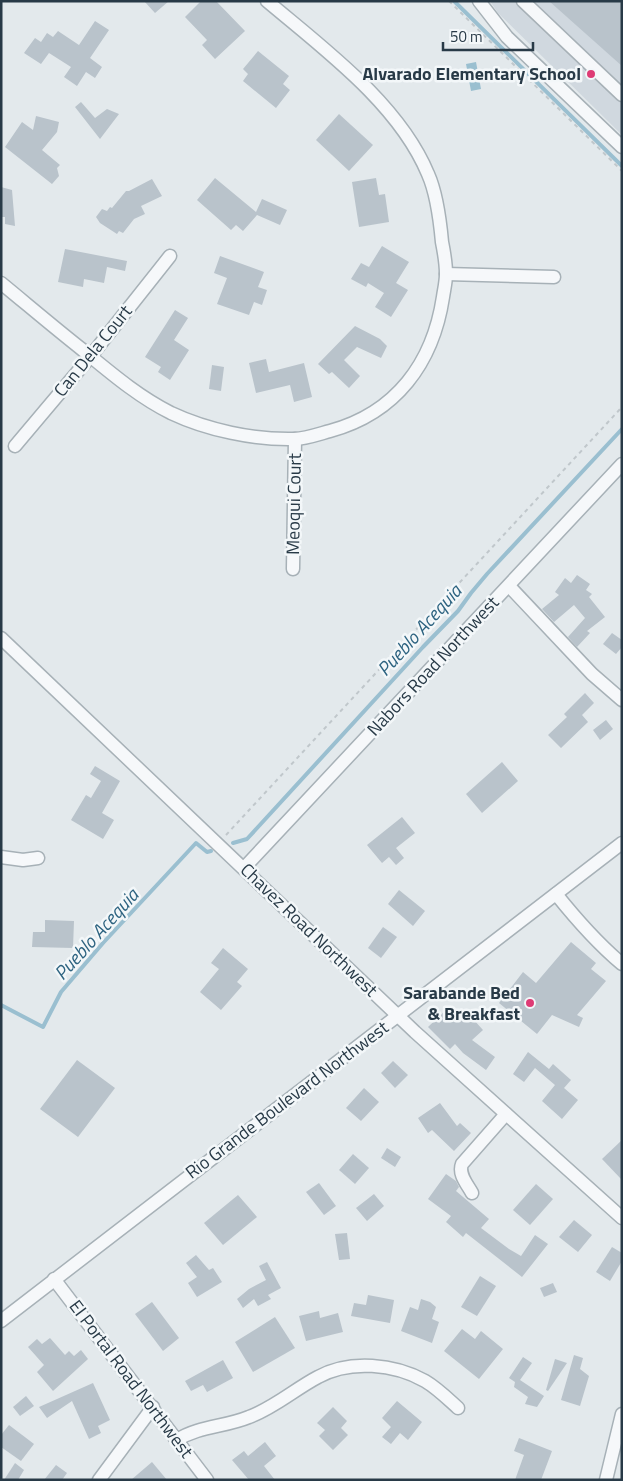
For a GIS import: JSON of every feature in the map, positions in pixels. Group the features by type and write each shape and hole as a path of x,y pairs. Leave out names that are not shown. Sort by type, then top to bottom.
{"street":[{"path":"1,283 140,396 172,413 209,427 247,435 295,439 338,429 365,418 390,400 404,386 419,368 432,342 440,312 446,274 442,237 432,185 424,165 405,134 379,100 359,80 267,1"},
{"path":"479,1 507,37 622,147"},
{"path":"523,1 622,95"},
{"name":"Can Dela Court","path":"15,446 90,357 170,256"},
{"path":"446,274 554,276"},
{"name":"Meoqui Court","path":"293,569 295,439"},
{"name":"Nabors Road Northwest","path":"244,868 622,464"},
{"path":"509,586 592,674 622,700"},
{"name":"Chavez Road Northwest","path":"1,638 398,1015 622,1218"},
{"name":"Rio Grande Boulevard Northwest","path":"1,1321 622,843"},
{"path":"1,858 24,860 38,858"},
{"path":"556,894 575,919 606,951 622,964"},
{"path":"472,1193 460,1168 506,1114"},
{"name":"El Portal Road Northwest","path":"54,1279 207,1480"},
{"path":"177,1440 192,1431 249,1418 321,1375 336,1370 364,1366 393,1369 424,1380 458,1408"},
{"path":"99,1480 153,1407"},
{"path":"606,1480 622,1414"}],"path":[{"path":"449,1 622,171"},
{"path":"219,844 622,408"}],"shaded area":[{"name":"Alvarado Elementary School","path":"490,1 622,1 622,135 498,13"}],"water":[{"path":"476,62 481,89 471,91 466,64"}],"building":[{"path":"144,1 169,1 155,13"},
{"path":"201,1 216,1 245,31 215,59 202,45 207,40 185,17"},
{"path":"549,1 622,1 622,66"},
{"path":"95,21 109,30 90,58 102,67 95,78 86,72 77,86 64,77 71,67 49,53 41,64 24,53 35,38 41,42 47,33 53,37 58,31 79,45"},
{"path":"258,51 289,76 283,84 290,90 276,108 243,81 248,74 243,69"},
{"path":"81,102 95,118 107,109 119,114 100,139 75,107"},
{"path":"339,114 373,145 349,171 316,140"},
{"path":"36,116 59,122 57,132 42,150 60,165 57,168 59,176 52,184 5,147 22,122 33,130"},
{"path":"215,178 256,212 262,199 287,210 280,225 257,215 243,231 236,225 231,230 197,200"},
{"path":"376,178 379,195 385,194 389,222 359,227 352,182"},
{"path":"152,179 162,196 141,206 145,214 134,219 123,233 119,231 117,234 100,223 96,217 102,209 107,211 110,207 112,208 126,191"},
{"path":"1,187 12,190 15,226 5,224 5,217 1,217"},
{"path":"382,246 409,262 396,283 408,290 391,317 375,307 384,293 368,283 366,287 351,279 361,263 369,267"},
{"path":"65,249 127,261 125,271 107,267 104,283 84,279 83,287 58,282"},
{"path":"220,256 264,272 258,287 267,290 262,305 254,302 249,315 217,304 227,278 214,273"},
{"path":"175,310 188,318 174,340 189,350 170,380 158,372 161,367 145,357"},
{"path":"355,326 380,339 387,346 381,358 357,347 344,360 360,376 349,388 332,372 329,374 318,364"},
{"path":"266,359 269,372 304,363 312,397 294,402 290,385 256,393 249,363"},
{"path":"212,365 224,367 221,391 209,389"},
{"path":"577,575 590,584 586,590 592,594 589,597 605,617 587,631 590,633 577,647 568,637 585,618 574,605 554,622 542,609 559,595 555,592 565,578 571,583"},
{"path":"612,633 622,640 622,647 616,654 603,644"},
{"path":"585,693 594,703 582,715 588,722 561,748 548,735 567,717 564,714"},
{"path":"606,720 613,729 600,740 593,730"},
{"path":"502,762 518,781 482,813 466,794"},
{"path":"95,766 120,781 102,813 114,820 103,839 71,820 86,795 91,798 101,781 90,774"},
{"path":"402,817 415,833 396,848 404,858 396,865 389,857 382,863 367,845"},
{"path":"399,890 425,911 413,926 388,904"},
{"path":"45,920 74,921 73,948 32,947 33,932 45,932"},
{"path":"383,927 397,937 381,958 368,948"},
{"path":"571,942 596,963 591,969 606,981 577,1015 583,1018 579,1027 552,1015 537,1034 499,1003 523,972 536,983"},
{"path":"223,948 248,969 237,982 242,986 221,1010 200,992 219,969 211,963"},
{"path":"450,1006 458,1015 464,1009 483,1030 472,1040 495,1057 486,1070 463,1053 455,1044 450,1049 428,1027"},
{"path":"528,1052 549,1069 553,1064 571,1080 564,1088 578,1100 562,1119 542,1101 555,1085 535,1068 524,1082 513,1074"},
{"path":"77,1060 115,1088 78,1137 40,1109"},
{"path":"393,1061 408,1075 395,1088 381,1073"},
{"path":"364,1088 379,1102 361,1121 346,1108"},
{"path":"440,1103 457,1126 460,1123 471,1133 454,1151 432,1130 428,1133 418,1118"},
{"path":"622,1140 622,1180 602,1159"},
{"path":"387,1148 401,1157 395,1167 381,1158"},
{"path":"353,1154 369,1168 355,1184 339,1170"},
{"path":"446,1174 456,1181 459,1187 456,1191 489,1219 481,1228 509,1249 521,1256 535,1235 548,1244 522,1277 466,1233 463,1237 446,1222 451,1216 428,1199"},
{"path":"319,1183 336,1206 324,1215 306,1192"},
{"path":"536,1184 553,1199 530,1225 513,1210"},
{"path":"374,1194 384,1206 367,1221 356,1208"},
{"path":"238,1195 257,1217 223,1245 204,1223"},
{"path":"574,1220 592,1235 578,1252 559,1237"},
{"path":"347,1233 350,1259 339,1260 335,1234"},
{"path":"612,1247 622,1253 622,1261 610,1281 596,1272"},
{"path":"196,1255 209,1270 213,1268 222,1282 197,1297 188,1283 197,1277 186,1263"},
{"path":"267,1262 281,1288 268,1295 271,1299 258,1306 254,1299 243,1308 237,1299 249,1289 266,1280 259,1266"},
{"path":"480,1276 496,1286 477,1316 461,1307"},
{"path":"553,1283 557,1292 544,1297 540,1288"},
{"path":"368,1295 394,1300 390,1323 351,1316 354,1303 366,1305"},
{"path":"421,1299 430,1302 436,1307 432,1319 439,1322 432,1343 401,1331 410,1307 418,1310"},
{"path":"152,1302 179,1338 163,1351 135,1314"},
{"path":"319,1311 320,1318 338,1313 343,1332 306,1341 299,1316"},
{"path":"275,1317 295,1348 253,1372 235,1342"},
{"path":"462,1329 475,1339 481,1331 503,1349 479,1379 444,1351"},
{"path":"50,1338 65,1355 69,1351 74,1356 81,1350 88,1359 53,1391 37,1372 44,1365 28,1347 37,1339 42,1344"},
{"path":"574,1355 583,1358 580,1369 589,1376 580,1406 561,1400"},
{"path":"523,1357 532,1363 520,1380 544,1396 537,1407 525,1404 528,1397 514,1387 515,1382 509,1378"},
{"path":"555,1359 567,1363 548,1391 546,1390"},
{"path":"223,1360 233,1378 207,1392 203,1385 191,1391 185,1381"},
{"path":"93,1383 110,1420 98,1426 101,1433 89,1439 72,1401 47,1418 39,1407"},
{"path":"26,1396 34,1406 20,1416 13,1407"},
{"path":"397,1401 422,1422 408,1440 400,1433 391,1444 382,1437 391,1427 382,1418"},
{"path":"333,1407 347,1421 341,1428 348,1435 333,1450 319,1436 325,1430 317,1423"},
{"path":"9,1425 34,1444 21,1461 1,1447 1,1435"},
{"path":"519,1438 552,1451 541,1480 515,1480 524,1455 514,1451"},
{"path":"265,1442 276,1456 264,1466 275,1480 249,1480 232,1460 244,1451 248,1456"},
{"path":"152,1462 167,1480 131,1480"},
{"path":"15,1463 24,1470 18,1480 4,1480"},
{"path":"56,1465 67,1473 62,1480 44,1480"}],"waterway":[{"path":"454,1 622,166"},
{"name":"Pueblo Acequia","path":"233,843 247,839 458,611 487,574 622,429"},
{"name":"Pueblo Acequia","path":"1,1005 43,1027 61,992 103,943 196,843 207,852 211,851"}],"place":[{"name":"Alvarado Elementary School","path":"591,74"},
{"name":"Sarabande Bed & Breakfast","path":"530,1003"}]}
